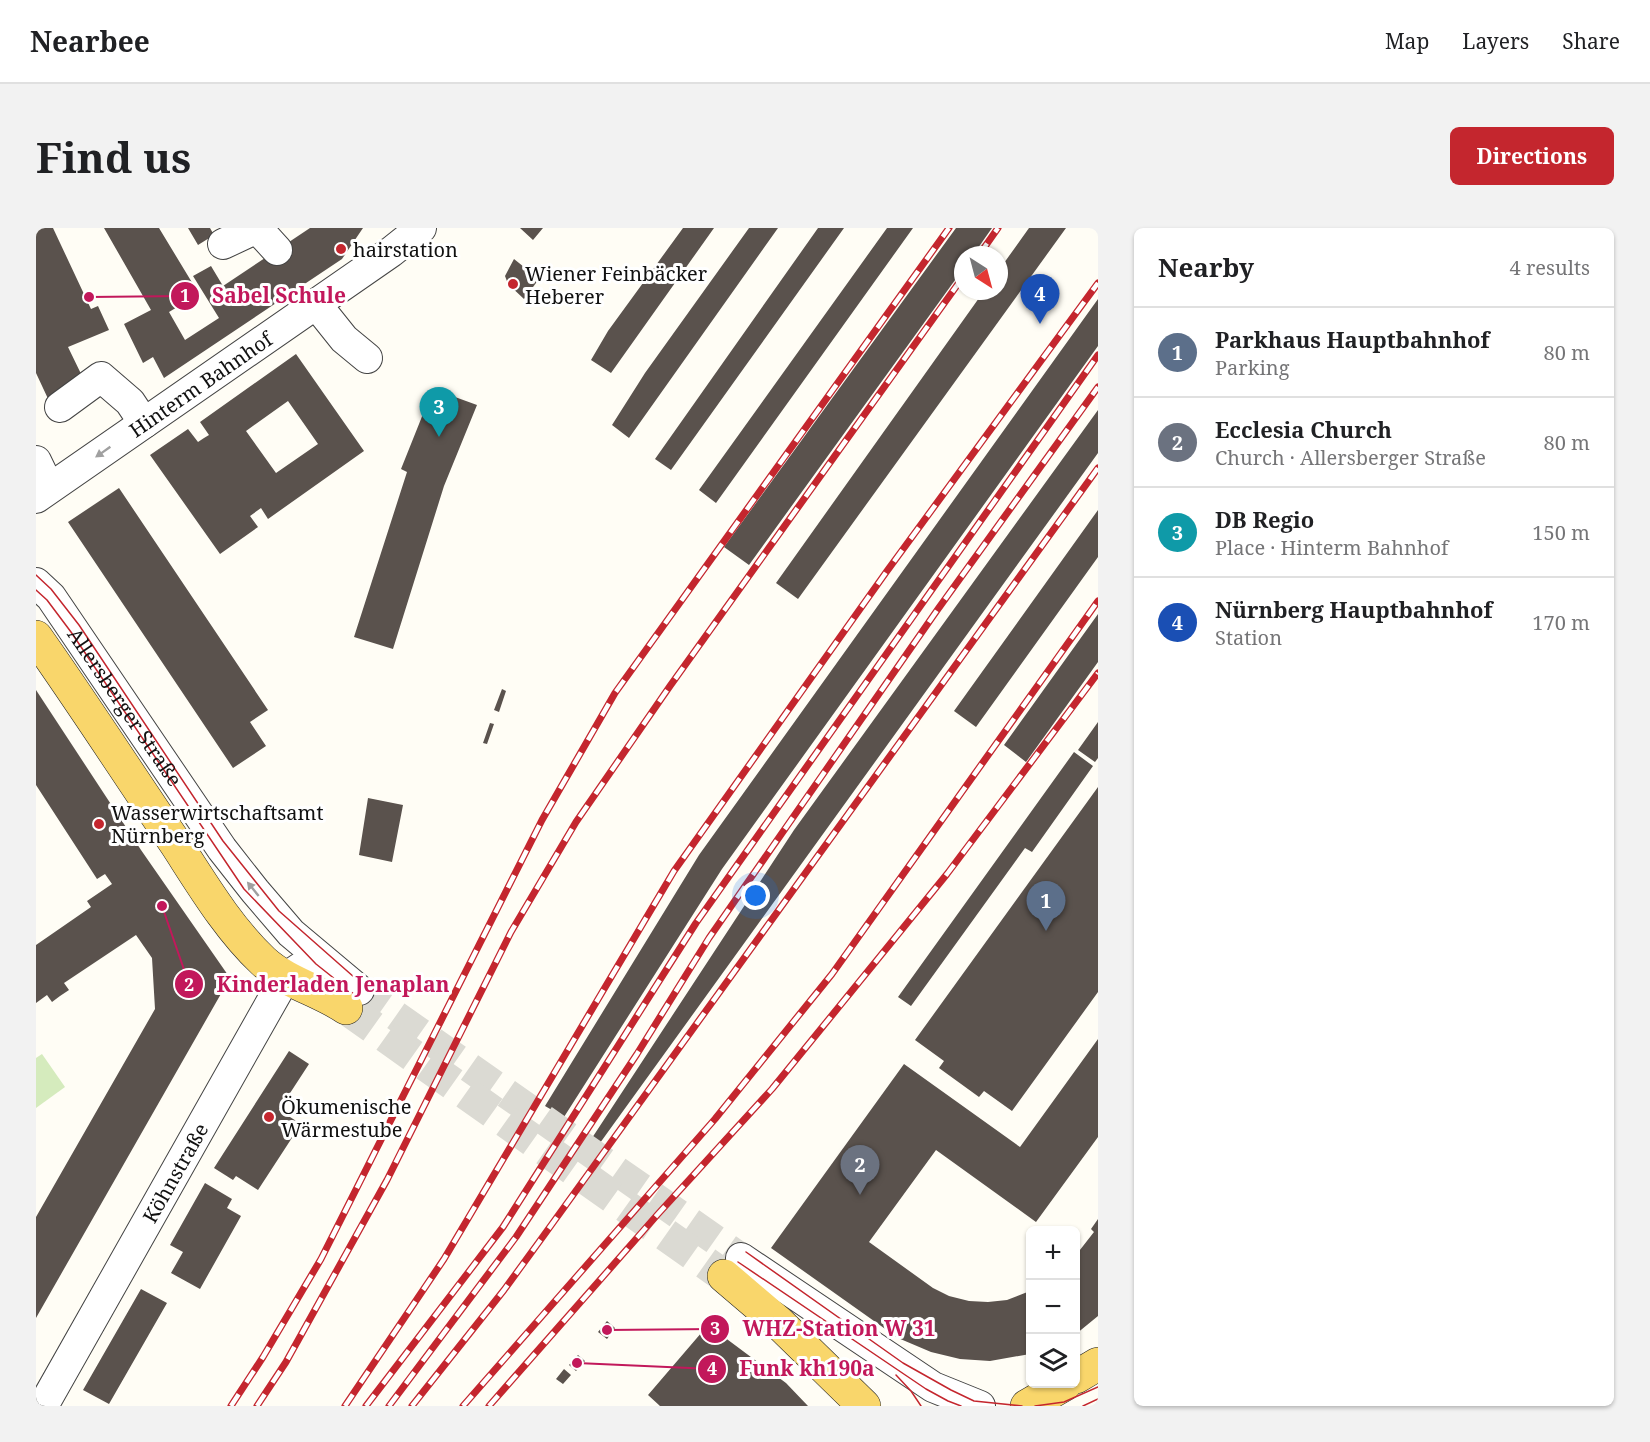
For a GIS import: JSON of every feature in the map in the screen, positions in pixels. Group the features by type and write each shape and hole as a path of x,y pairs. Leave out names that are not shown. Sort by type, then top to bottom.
{"main road":[{"name":"Allersberger Straße","path":"39,648 94,719 212,897 253,950 285,978 333,999 352,999"},
{"path":"733,1267 778,1322 864,1406"},
{"path":"1080,1375 1098,1364"}],"street":[{"path":"223,244 257,228 277,250"},
{"name":"Hinterm Bahnhof","path":"43,493 391,252 421,228"},
{"path":"316,304 344,339 367,358"},
{"path":"60,407 101,377 130,402 144,423"},
{"path":"36,461 43,493"},
{"name":"Allersberger Straße","path":"36,583 51,597 222,849 291,933 326,963 352,999"},
{"path":"285,978 300,968 326,963"},
{"name":"Köhnstraße","path":"44,1406 285,978"},
{"path":"733,1267 933,1388 980,1406"}],"green space":[{"path":"42,1054 65,1087 36,1108 36,1058"}],"building":[{"path":"36,228 53,228 91,309 98,306 109,330 68,347 84,380 50,403 36,373"},
{"path":"104,228 159,228 199,294 169,312 185,340 219,318 193,276 211,266 223,286 310,228 363,228 342,259 164,378 153,357 143,363 124,324 151,310"},
{"path":"188,228 210,228 214,235 198,245"},
{"path":"520,228 543,228 533,240"},
{"path":"683,228 714,228 611,373 591,360 608,331"},
{"path":"749,228 778,228 629,438 612,425 645,373"},
{"path":"818,228 844,228 671,470 655,459"},
{"path":"887,228 913,228 716,503 699,490"},
{"path":"956,228 992,228 979,246 954,246 954,281 749,565 724,547"},
{"path":"1029,228 1066,228 798,599 776,583 978,300 1008,300 1008,257"},
{"path":"514,259 539,279 524,299 508,284 505,276"},
{"path":"1098,299 1098,346 722,869 564,1117 545,1106 699,855"},
{"path":"296,354 364,451 268,519 261,508 250,516 258,527 220,554 150,455 188,429 198,442 209,435 200,422","holes":["288,401 318,444 276,473 246,431"]},
{"path":"433,389 477,405 444,486 393,649 354,637 407,472 401,469"},
{"path":"1098,410 1098,453 600,1143 592,1138 794,830"},
{"path":"119,488 268,710 250,722 266,746 233,768 68,522"},
{"path":"1098,510 1098,557 976,727 954,711"},
{"path":"1098,614 1098,662 1026,762 1004,745"},
{"path":"502,689 506,691 499,712 494,710"},
{"path":"36,690 141,850 230,978 36,1318 36,1217 155,1009 152,958 136,935 64,983 69,990 52,1002 47,995 36,1003 36,945 91,907 87,901 112,884 105,874 97,879 36,785"},
{"path":"1098,722 1098,758 1095,762 1078,750"},
{"path":"490,723 494,724 487,744 483,743"},
{"path":"1074,752 1093,766 1032,852 1025,848 911,1006 898,997"},
{"path":"1098,787 1098,992 1012,1111 984,1091 979,1097 939,1068 944,1061 915,1040"},
{"path":"368,798 403,805 392,862 359,855"},
{"path":"1098,1039 1098,1137 1036,1222 936,1150 869,1242 933,1288 949,1296 969,1301 988,1302 1007,1300 1026,1293 1026,1355 990,1361 960,1359 931,1352 898,1338 771,1248 904,1064 1020,1147"},
{"name":"Ökumenische Wärmestube","path":"289,1051 309,1064 279,1110 301,1124 258,1190 236,1176 233,1180 214,1168"},
{"path":"205,1183 232,1199 227,1208 241,1216 200,1289 171,1273 183,1252 170,1245"},
{"path":"1098,1219 1098,1316 1080,1331 1080,1250 1094,1232 1091,1229"},
{"path":"141,1289 167,1303 109,1404 83,1390"},
{"path":"607,1321 615,1328 607,1339 598,1332"},
{"path":"708,1325 786,1383 808,1406 660,1406 648,1395"},
{"path":"578,1355 585,1361 576,1371 569,1365"},
{"path":"564,1369 571,1375 563,1384 556,1379"}],"tunnel":[{"path":"359,990 741,1258"},
{"path":"346,1008 724,1276"}],"tram line":[{"path":"36,575 51,589 79,625 223,841 279,911 363,985"},
{"path":"36,590 47,600 71,632 244,889 316,964 355,995"},
{"path":"746,1252 903,1363 951,1390 974,1401 1022,1406"},
{"path":"738,1262 926,1389 961,1406"},
{"path":"896,1375 921,1406"},
{"path":"1035,1406 1064,1402 1098,1387"},
{"path":"1083,1406 1098,1399"}],"railway":[{"path":"231,1406 321,1259 542,820 615,693 949,228"},
{"path":"985,246 998,228"},
{"path":"345,1406 444,1259 674,871 887,571 1098,283"},
{"path":"257,1406 286,1362 387,1180 511,932 576,822 670,686 954,290"},
{"path":"366,1406 503,1227 696,923 1098,355"},
{"path":"389,1406 516,1237 637,1054 709,938 938,609 1098,387"},
{"path":"412,1406 504,1290 1098,468"},
{"path":"463,1406 715,1119 832,974 1098,601"},
{"path":"489,1406 772,1089 947,874 1098,673"}],"place":[{"name":"hairstation","path":"341,249"},
{"name":"Wiener Feinbäcker Heberer","path":"513,284"},
{"name":"Sabel Schule","path":"89,297"},
{"name":"Nürnberg Hauptbahnhof","path":"1040,324"},
{"name":"DB Regio","path":"439,437"},
{"name":"Wasserwirtschaftsamt Nürnberg","path":"99,824"},
{"name":"Kinderladen Jenaplan","path":"162,906"},
{"name":"Parkhaus Hauptbahnhof","path":"1046,931"},
{"name":"Ökumenische Wärmestube","path":"269,1117"},
{"name":"Ecclesia Church","path":"860,1195"},
{"name":"WHZ-Station W 31","path":"607,1330"},
{"name":"Funk kh190a","path":"577,1363"}]}
